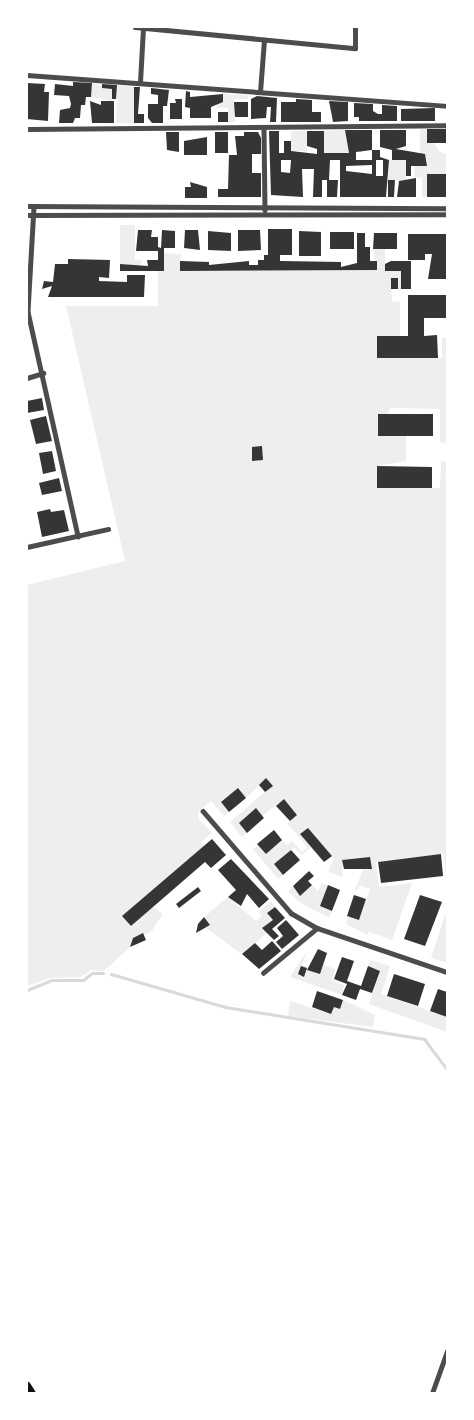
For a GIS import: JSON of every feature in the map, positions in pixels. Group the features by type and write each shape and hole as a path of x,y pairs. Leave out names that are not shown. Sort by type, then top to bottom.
{"main road":[{"path":"27,1385 32,1393"}],"street":[{"path":"135,27 191,30 355,48 355,27"},
{"path":"140,82 143,28"},
{"path":"260,92 264,39"},
{"path":"27,75 447,106"},
{"path":"27,129 264,129 447,125"},
{"path":"264,129 265,215"},
{"path":"78,536 28,312 30,207 447,208"},
{"path":"30,216 447,214"},
{"path":"27,378 43,373"},
{"path":"27,547 108,529"},
{"path":"203,811 286,908 316,928 447,972"},
{"path":"263,973 316,928"},
{"path":"432,1393 447,1351"}],"shaded area":[{"path":"92,83 112,89 112,101 91,97"},
{"path":"117,85 134,87 134,123 116,123"},
{"path":"223,94 248,95 248,99 234,99 235,122 228,122 228,108 217,108 217,101 223,101"},
{"path":"420,129 427,129 427,143 434,143 440,152 447,154 447,174 427,174 427,197 422,197 422,178 414,177 415,166 427,166 426,156 420,154"},
{"path":"345,130 349,153 324,153 324,131"},
{"path":"291,131 307,131 307,151 291,151"},
{"path":"389,160 406,160 406,181 388,180"},
{"path":"120,225 135,225 135,260 142,260 141,266 120,264"},
{"path":"373,249 385,249 385,270 401,271 401,289 391,289 392,301 400,302 400,336 377,336 377,358 442,358 442,338 447,338 447,443 440,442 440,409 390,408 388,414 406,436 406,461 377,466 378,488 440,488 441,461 447,462 447,883 443,854 376,862 379,887 412,883 392,940 369,932 368,935 346,924 349,916 359,920 370,889 360,885 357,891 355,889 363,870 372,869 370,857 343,860 342,877 328,871 334,859 308,828 300,834 311,847 302,855 294,847 275,864 283,875 278,879 253,849 258,845 266,854 282,840 287,845 292,841 302,852 307,847 287,823 297,814 284,799 262,816 256,809 239,823 247,833 242,837 230,822 272,786 266,779 246,798 238,788 221,802 229,812 224,816 211,801 198,812 198,818 212,833 201,842 204,847 123,916 131,926 153,907 163,914 151,932 133,938 130,947 104,971 91,970 81,977 50,978 27,986 27,585 125,561 66,306 158,306 158,271 164,253 181,254 180,270 377,270"},
{"path":"322,883 328,885 320,906 332,911 329,918 299,902 288,891 294,886 300,896 312,885 318,891"},
{"path":"228,897 256,921 262,916 259,912 271,901 275,907 267,913 273,920 262,928 267,933 242,954 207,929 210,925 204,917"},
{"path":"447,909 447,963 431,958"},
{"path":"307,951 299,974 304,976 307,970 320,974 323,965 335,969 332,980 344,985 342,995 290,977"},
{"path":"370,960 390,966 381,994 447,1017 447,1032 369,1004 380,971 368,966"},
{"path":"343,1000 375,1015 373,1027 288,1016 290,1001 331,1014 334,1007 340,1009"}],"building":[{"path":"73,82 92,83 91,97 86,97 85,105 81,105 80,118 75,118 73,123 59,123 60,110 70,108 71,104 69,96 54,95 55,84 73,86"},
{"path":"27,83 45,84 44,92 49,92 48,121 27,119"},
{"path":"102,84 117,85 116,99 112,99 112,89 102,88"},
{"path":"134,87 140,87 138,114 144,114 144,123 134,123"},
{"path":"151,88 169,90 167,106 163,106 163,123 152,123 148,118 148,104 158,104 158,95 151,94"},
{"path":"186,91 190,92 190,97 223,94 223,102 211,107 211,118 190,118 190,108 185,107"},
{"path":"257,96 277,98 276,122 270,122 271,107 267,107 266,118 251,119 251,99"},
{"path":"175,99 182,99 182,119 170,119 170,103 176,103"},
{"path":"296,99 312,100 312,112 321,112 321,122 281,122 281,102 296,102"},
{"path":"90,101 101,105 101,101 114,101 114,123 92,123"},
{"path":"329,101 348,102 348,121 333,122"},
{"path":"234,102 248,102 248,117 235,117"},
{"path":"354,103 373,104 373,111 378,114 382,114 382,105 397,106 397,121 359,121 359,117 354,117"},
{"path":"435,108 435,121 401,121 401,109"},
{"path":"218,112 228,112 228,122 218,122"},
{"path":"427,129 447,129 447,143 427,143"},
{"path":"345,130 372,130 372,150 380,150 380,157 389,160 386,197 340,197 340,160 330,160 329,180 338,180 337,197 327,197 327,180 322,180 322,197 313,197 314,169 302,169 303,197 271,195 269,131 279,131 279,153 284,153 284,141 291,141 291,151 317,154 317,149 307,146 307,131 324,131 324,153 349,153","holes":["372,150 372,160 356,160 356,152","281,160 291,160 290,173 281,172","376,160 383,160 383,176 376,176","372,165 372,174 346,171 346,166"]},
{"path":"380,130 406,130 406,146 396,149 425,154 427,166 411,166 411,176 406,176 406,160 392,160 392,150 380,147"},
{"path":"166,132 179,132 179,152 167,150"},
{"path":"215,132 228,132 228,153 215,153"},
{"path":"244,132 258,132 261,138 261,154 252,154 252,173 261,173 261,197 218,197 218,189 228,189 229,155 237,155 235,136 244,136"},
{"path":"207,137 207,155 184,155 184,141"},
{"path":"427,174 447,174 447,197 427,197"},
{"path":"416,178 416,197 397,197 399,181"},
{"path":"388,180 395,180 394,197 388,197"},
{"path":"190,182 207,187 207,198 185,198 185,187 191,187"},
{"path":"268,229 292,229 292,255 280,255 280,261 341,262 341,267 357,263 357,233 365,233 365,247 370,247 370,261 377,261 377,270 180,271 180,261 209,262 209,265 249,261 249,265 258,265 258,260 264,260 264,255 268,255"},
{"path":"138,230 152,230 151,237 158,237 158,247 161,248 162,230 175,231 175,248 164,248 164,271 120,271 120,264 148,266 147,260 158,260 158,251 136,251"},
{"path":"185,230 198,230 200,250 184,248"},
{"path":"238,230 260,230 261,250 238,251"},
{"path":"208,231 231,233 231,251 208,250"},
{"path":"299,231 321,232 321,256 299,256"},
{"path":"330,232 354,232 354,249 330,249"},
{"path":"374,233 397,233 397,249 373,249"},
{"path":"408,234 447,234 447,279 428,279 432,254 425,254 425,260 408,260"},
{"path":"68,259 110,260 109,278 99,277 99,281 127,282 127,275 145,275 144,297 48,297 52,286 42,289 44,281 53,282 55,264 68,264"},
{"path":"391,261 411,261 411,289 401,289 401,271 385,271 385,264"},
{"path":"391,278 398,278 398,289 391,289"},
{"path":"408,295 447,295 447,318 424,318 424,336 437,335 438,358 377,358 377,336 408,336"},
{"path":"42,398 44,410 27,413 27,401"},
{"path":"378,414 433,414 433,436 378,436"},
{"path":"46,416 52,441 36,444 30,420"},
{"path":"262,446 263,460 252,461 252,447"},
{"path":"52,451 56,471 43,474 39,453"},
{"path":"377,466 432,467 432,488 377,488"},
{"path":"59,478 62,491 42,495 39,483"},
{"path":"50,509 51,512 64,510 69,531 42,537 37,512"},
{"path":"266,778 273,786 265,792 259,785"},
{"path":"238,788 246,798 229,812 221,802"},
{"path":"284,799 297,815 290,821 276,806"},
{"path":"256,808 264,818 247,833 239,823"},
{"path":"308,828 332,856 324,862 300,834"},
{"path":"274,830 282,840 266,854 257,844"},
{"path":"212,839 226,855 211,868 205,862 131,926 122,916"},
{"path":"291,850 300,860 283,875 274,864"},
{"path":"441,854 443,876 381,883 378,862"},
{"path":"370,857 372,869 344,869 342,860"},
{"path":"231,859 269,899 259,908 247,894 241,906 228,897 236,890 218,870"},
{"path":"309,871 314,876 308,881 312,885 300,896 293,886"},
{"path":"328,885 340,890 332,911 320,906"},
{"path":"198,887 201,891 179,908 176,904"},
{"path":"354,895 366,899 359,920 347,916"},
{"path":"420,895 442,902 425,946 404,939"},
{"path":"275,907 285,918 272,929 279,936 274,940 262,928 273,920 267,913"},
{"path":"204,917 210,925 196,933 198,924"},
{"path":"286,920 299,935 282,949 276,942 283,936 277,928"},
{"path":"143,933 146,940 130,947 133,938"},
{"path":"272,941 281,951 259,969 242,954 255,943 262,950"},
{"path":"318,949 327,953 320,974 307,970"},
{"path":"342,957 354,961 347,981 361,986 368,966 380,971 372,993 360,989 356,1000 342,995 347,984 334,979"},
{"path":"301,966 307,968 304,977 298,974"},
{"path":"394,974 425,984 418,1006 387,996"},
{"path":"438,989 447,992 447,1017 430,1011"},
{"path":"317,991 343,1000 340,1009 334,1007 331,1014 312,1007"}],"waterway":[{"path":"27,990 52,980 83,980 92,973 103,973"},
{"path":"111,974 225,1007 424,1039 447,1069"}]}
